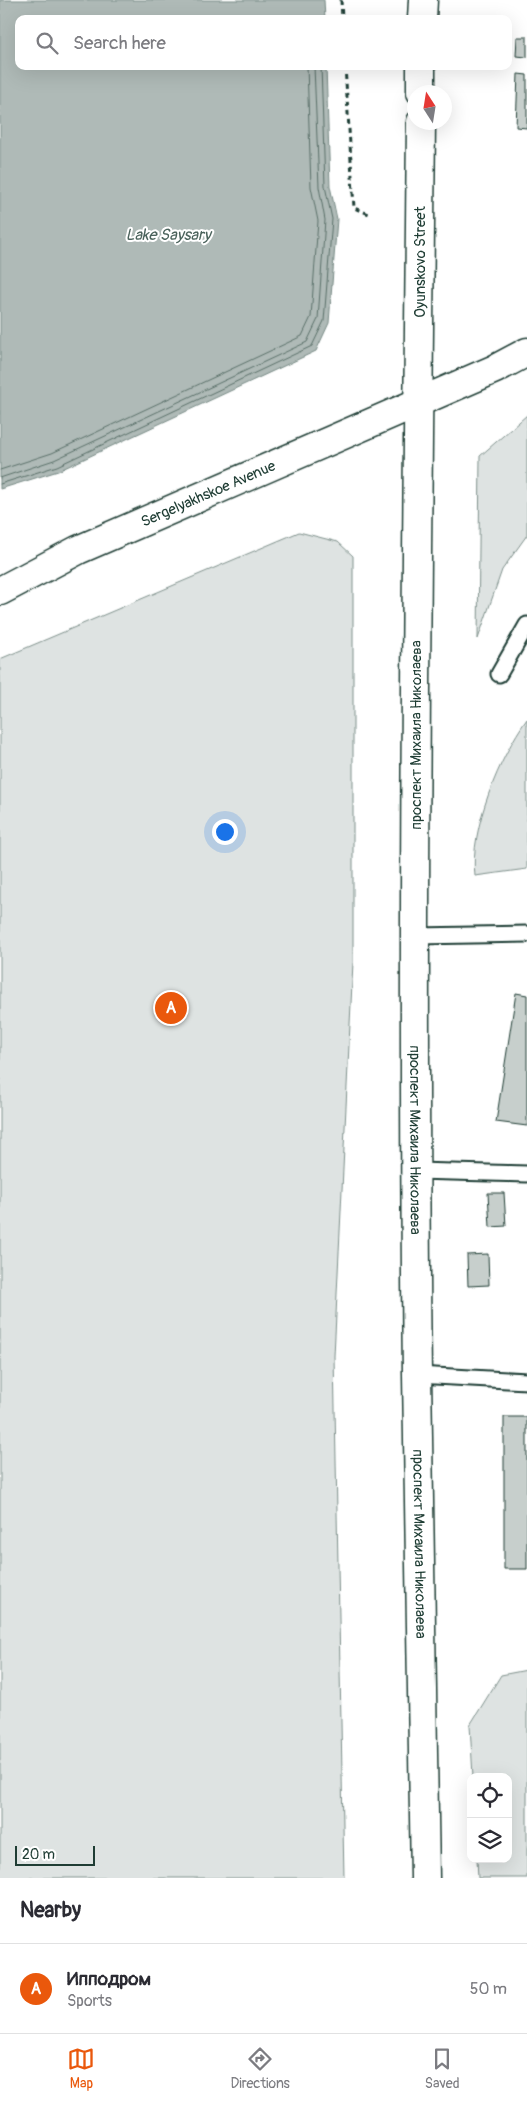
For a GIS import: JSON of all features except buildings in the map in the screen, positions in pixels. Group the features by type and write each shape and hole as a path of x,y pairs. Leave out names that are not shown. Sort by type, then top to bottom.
{"main road":[{"path":"422,0 422,15"},
{"path":"421,70 421,85"},
{"name":"Oyunskovo Street","path":"418,402 421,130"},
{"name":"Sergelyakhskoe Avenue","path":"0,590 78,550 495,369 527,352"},
{"name":"проспект Михаила Николаева","path":"418,402 417,1376 426,1878"}],"lane":[{"path":"499,674 527,626"},
{"path":"416,936 527,934"},
{"path":"416,1171 527,1174"},
{"path":"417,1376 527,1381"}],"path":[{"path":"341,0 342,15"},
{"path":"345,70 354,208 369,214"}],"shaded area":[{"path":"527,415 527,535 502,570 478,639 480,456"},
{"path":"299,532 338,542 353,556 353,962 334,1356 344,1878 0,1878 0,659"},
{"path":"527,719 527,869 475,876 474,858 477,837 489,794 507,753"},
{"path":"527,1670 527,1878 478,1878 477,1863 512,1863 512,1773 473,1773 470,1725 501,1675"}],"water":[{"name":"Lake Saysary","path":"0,0 324,0 325,15 15,15 15,70 326,70 330,186 337,219 329,323 316,351 58,471 0,489"}],"place":[{"name":"Ипподром","path":"171,1008"}]}
